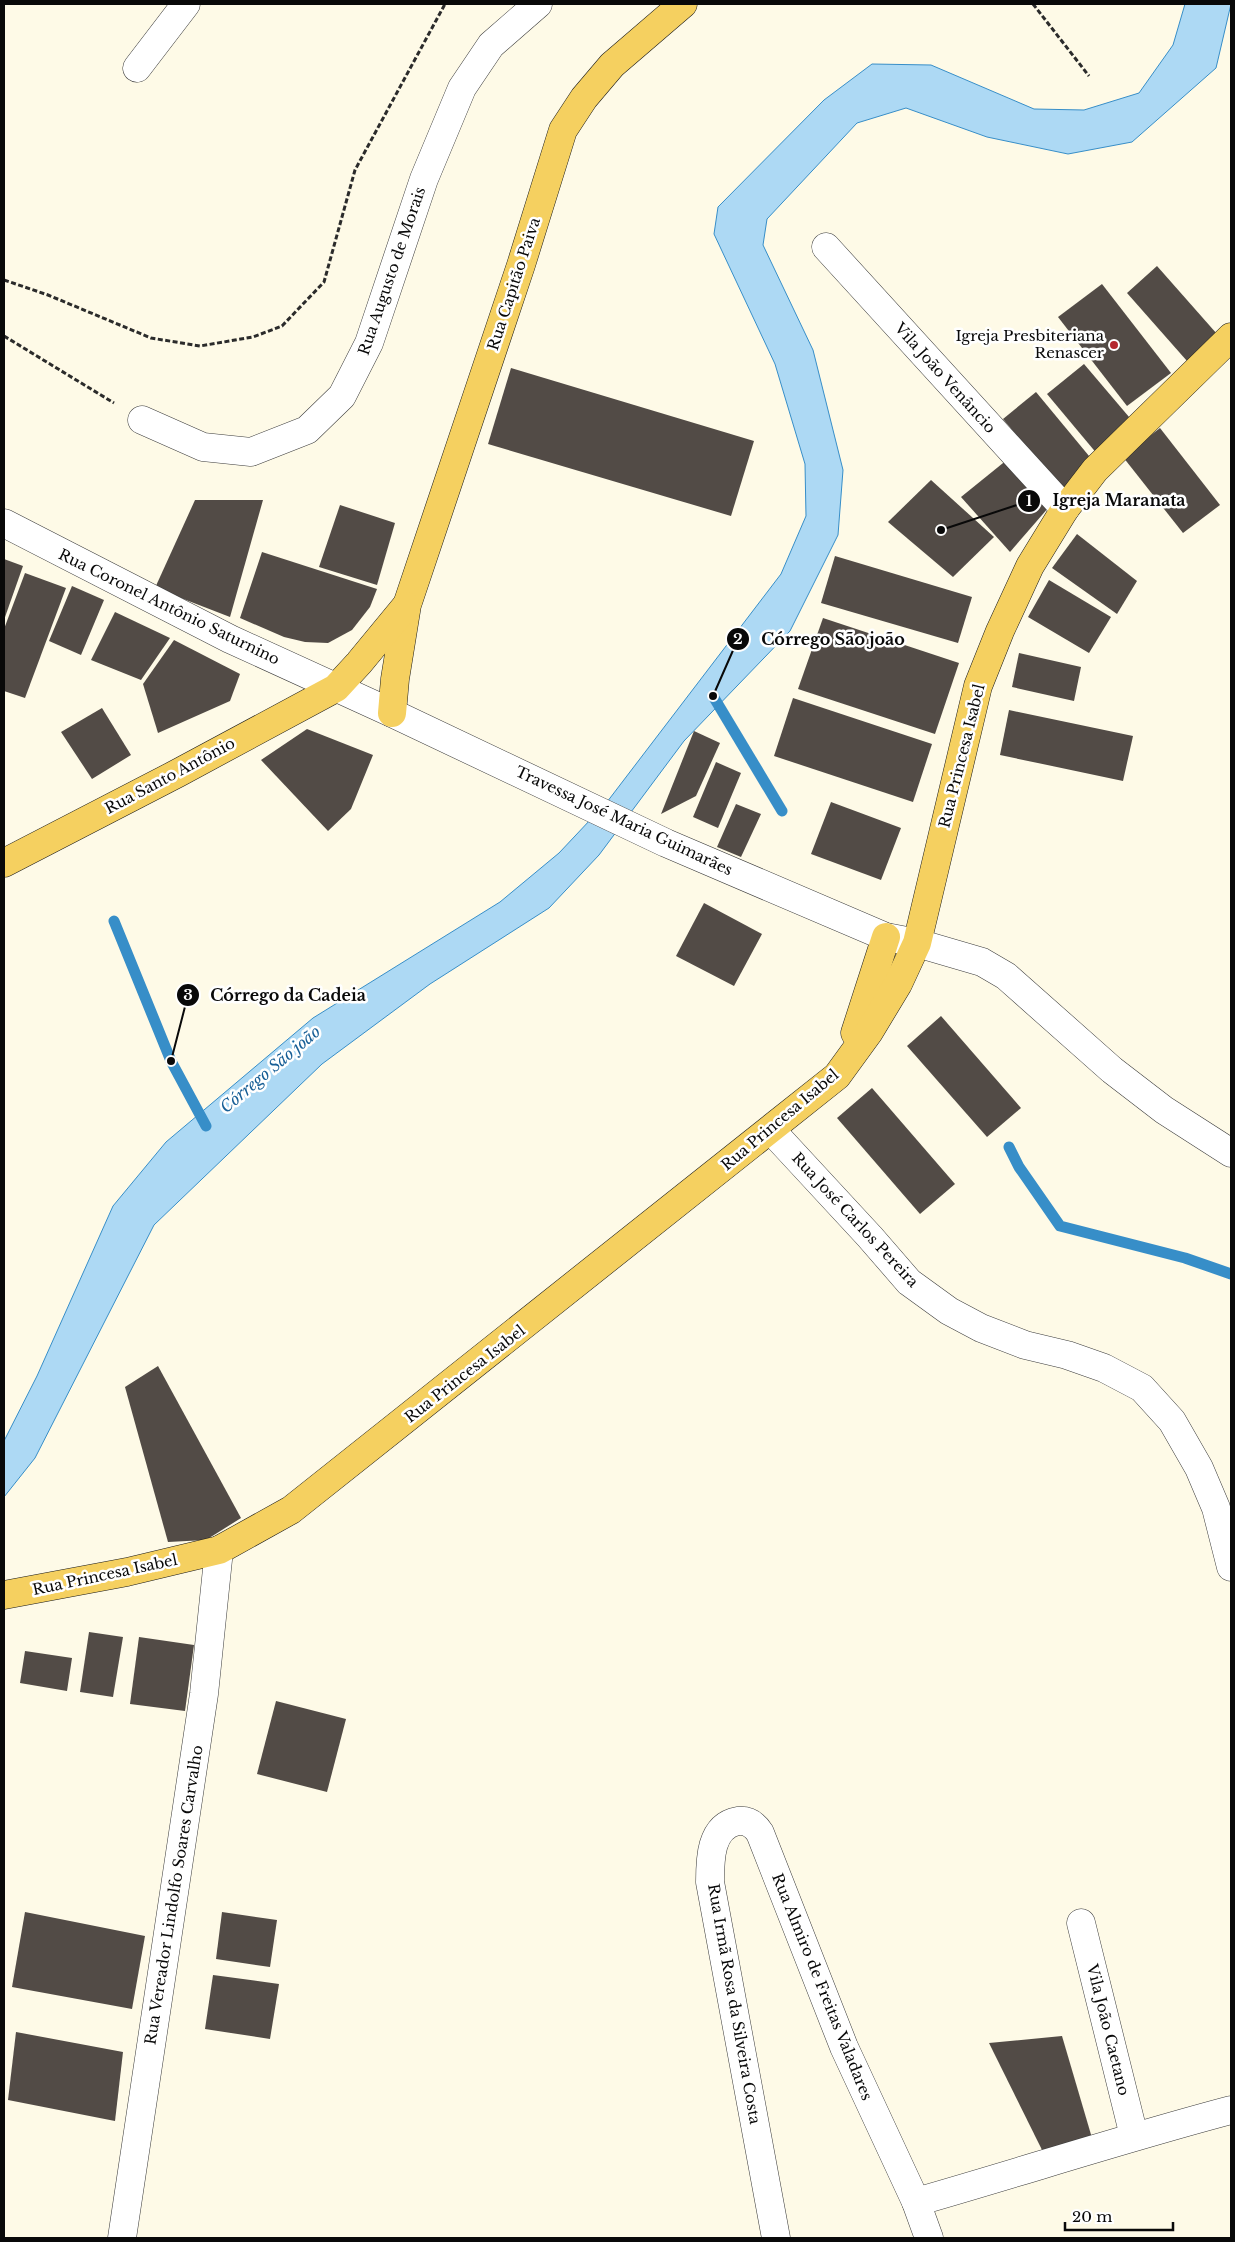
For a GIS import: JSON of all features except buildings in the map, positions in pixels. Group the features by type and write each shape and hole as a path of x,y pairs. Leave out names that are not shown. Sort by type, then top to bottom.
{"main road":[{"name":"Rua Capitão Paiva","path":"407,605 521,265 562,130 584,98 612,65 683,4"},
{"name":"Rua Princesa Isabel","path":"4,1594 127,1572 218,1550 291,1510 837,1076 870,1032 898,984 917,943 978,686 1000,631 1030,566 1065,510 1096,470 1231,337"},
{"name":"Rua Santo Antônio","path":"4,863 178,773 336,688 360,663 407,605"},
{"path":"392,713 395,679 407,605"},
{"path":"837,1076 861,1019 886,937"}],"street":[{"path":"137,68 186,4"},
{"name":"Rua Augusto de Morais","path":"142,420 203,447 251,452 306,430 342,396 369,343 424,179 462,88 491,45 538,4"},
{"name":"Vila João Venâncio","path":"826,247 1065,510"},
{"name":"Rua Coronel Antônio Saturnino","path":"4,523 230,639 336,688"},
{"name":"Travessa José Maria Guimarães","path":"336,688 666,842 886,937 917,943 982,962 1006,976 1112,1070 1164,1110 1231,1152"},
{"name":"Rua José Carlos Pereira","path":"771,1130 870,1236 908,1282 949,1311 981,1328 1025,1344 1067,1355 1104,1368 1142,1388 1172,1421 1199,1468 1216,1508 1231,1567"},
{"name":"Rua Vereador Lindolfo Soares Carvalho","path":"122,2238 204,1694 218,1550"},
{"name":"Rua Irmã Rosa da Silveira Costa","path":"765,1844 760,1833 750,1822 730,1823 717,1834 712,1852 710,1874 717,1922 776,2238"},
{"name":"Rua Almiro de Freitas Valadares","path":"765,1844 844,2047 916,2202 929,2238"},
{"name":"Vila João Caetano","path":"1081,1923 1134,2136"},
{"path":"916,2202 1134,2136 1231,2110"}],"path":[{"path":"4,280 48,295 150,338 200,346 253,337 282,326 324,282 355,170 444,4"},
{"path":"1032,4 1089,76"},
{"path":"4,336 142,420"}],"water":[{"path":"1185,4 1231,4 1216,68 1132,142 1068,154 987,137 906,108 857,123 767,219 763,245 813,350 843,470 838,535 790,631 684,741 599,855 549,908 430,984 322,1064 154,1225 35,1458 4,1497 4,1441 37,1376 113,1206 166,1142 313,1018 500,902 559,853 607,802 781,574 806,516 805,464 775,364 714,234 718,207 824,100 872,64 931,65 1034,109 1084,110 1139,93 1173,45"}],"waterway":[{"path":"713,696 782,811"},
{"path":"114,921 171,1061 206,1126"},
{"path":"1009,1147 1019,1167 1060,1226 1185,1258 1231,1274"}],"place":[{"name":"Igreja Presbiteriana Renascer","path":"1114,345"},
{"name":"Igreja Maranata","path":"941,530"},
{"name":"Córrego São joão","path":"713,696"},
{"name":"Córrego da Cadeia","path":"171,1061"}]}
